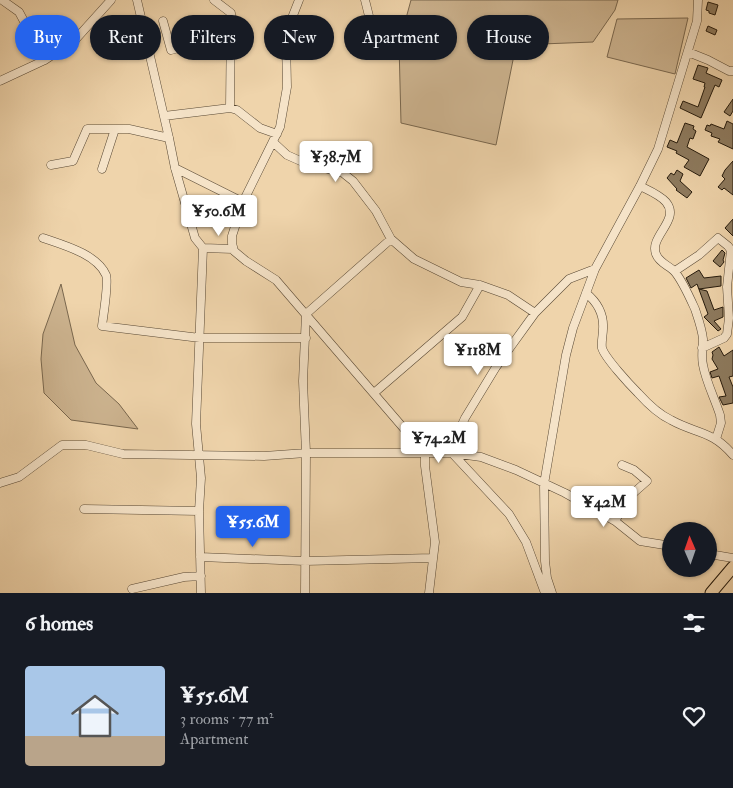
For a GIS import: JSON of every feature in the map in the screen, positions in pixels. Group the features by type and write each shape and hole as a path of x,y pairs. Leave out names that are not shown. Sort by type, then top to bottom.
{"highway":[{"path":"711,593 733,567"}],"street":[{"path":"3,0 21,15"},
{"path":"80,34 111,0"},
{"path":"137,0 170,138 175,168 195,238 203,248 196,424 201,478 199,511 201,593"},
{"path":"214,0 231,13 231,15"},
{"path":"233,249 232,236 243,202 275,138 283,116 287,87 288,28 299,0"},
{"path":"365,0 369,15"},
{"path":"552,593 545,561 544,484 566,355 573,328 595,269 658,149 697,21 698,0"},
{"path":"163,21 171,50"},
{"path":"688,52 729,71 733,71"},
{"path":"0,81 45,60"},
{"path":"230,60 230,108"},
{"path":"164,116 230,108 237,110 275,138 288,155 305,163 343,174 353,181 376,211 391,240 414,259 461,282 480,284 508,295 535,313"},
{"path":"51,165 73,161 87,129 129,129 170,138"},
{"path":"102,169 115,129"},
{"path":"175,168 243,202"},
{"path":"640,186 665,200 668,204 670,214 656,243 656,254 659,260 675,271 694,308 702,330 703,368 720,415 721,423 716,439"},
{"path":"43,238 83,253 99,265 107,277 102,326 200,338 306,338"},
{"path":"675,271 699,255 718,238 731,250 727,334 724,338 702,348"},
{"path":"305,593 306,453 303,381 306,314 391,240"},
{"path":"203,248 233,249 246,261 276,280 425,453 435,542 429,593"},
{"path":"452,453 454,442 465,418 496,368 535,313 569,279 595,269"},
{"path":"374,393 462,317 480,284"},
{"path":"586,293 600,308 604,324 602,343 604,354 638,393 652,407 670,420 703,432 716,439 733,456"},
{"path":"0,483 19,477 62,445 86,444 123,454 264,456 306,453 452,453 480,457 516,470 565,493 616,521 640,541 662,545"},
{"path":"452,453 510,514 526,542 545,593"},
{"path":"616,521 630,496 647,481 634,470 622,465"},
{"path":"84,509 199,511"},
{"path":"200,556 306,561 433,558"},
{"path":"718,556 733,558"},
{"path":"132,589 184,577 201,576"}],"shaded area":[{"path":"411,0 618,0 615,10 593,42 549,44 549,15 467,15 467,60 513,60 496,145 401,123 399,60 457,60 457,15 407,15"},
{"path":"688,18 675,74 607,57 617,19"},
{"path":"61,284 75,345 96,383 119,404 138,429 71,420 44,393 41,359 43,334"}],"building":[{"path":"708,2 718,5 715,15 706,10"},
{"path":"708,26 717,30 715,35 706,31"},
{"path":"698,65 708,68 706,73 722,80 719,87 715,85 701,118 680,108 683,101 698,107 705,83 693,79"},
{"path":"733,99 733,111 730,116 724,112"},
{"path":"727,121 733,124 733,149 718,142 720,139 711,136 712,133 705,130 707,125 710,126 711,124 724,129"},
{"path":"685,123 694,126 693,129 696,131 693,139 690,138 687,147 709,159 700,176 684,167 689,160 676,153 677,151 667,147 670,140 677,143"},
{"path":"733,161 733,195 724,188 722,190 718,187 725,179 722,176 725,170"},
{"path":"677,170 683,174 680,181 692,192 687,198 676,190 667,178 671,173 674,175"},
{"path":"733,219 733,236 725,228"},
{"path":"722,250 725,253 724,262 720,267 713,261"},
{"path":"699,270 704,278 721,276 721,286 699,289 707,291 714,310 723,307 723,317 714,321 721,329 718,331 704,317 708,314 697,284 691,288 686,278"},
{"path":"719,347 724,356 733,350 733,376 729,377 733,387 733,403 723,405 719,397 726,396 719,376 712,378 710,372 718,369 712,359 712,352"}]}
